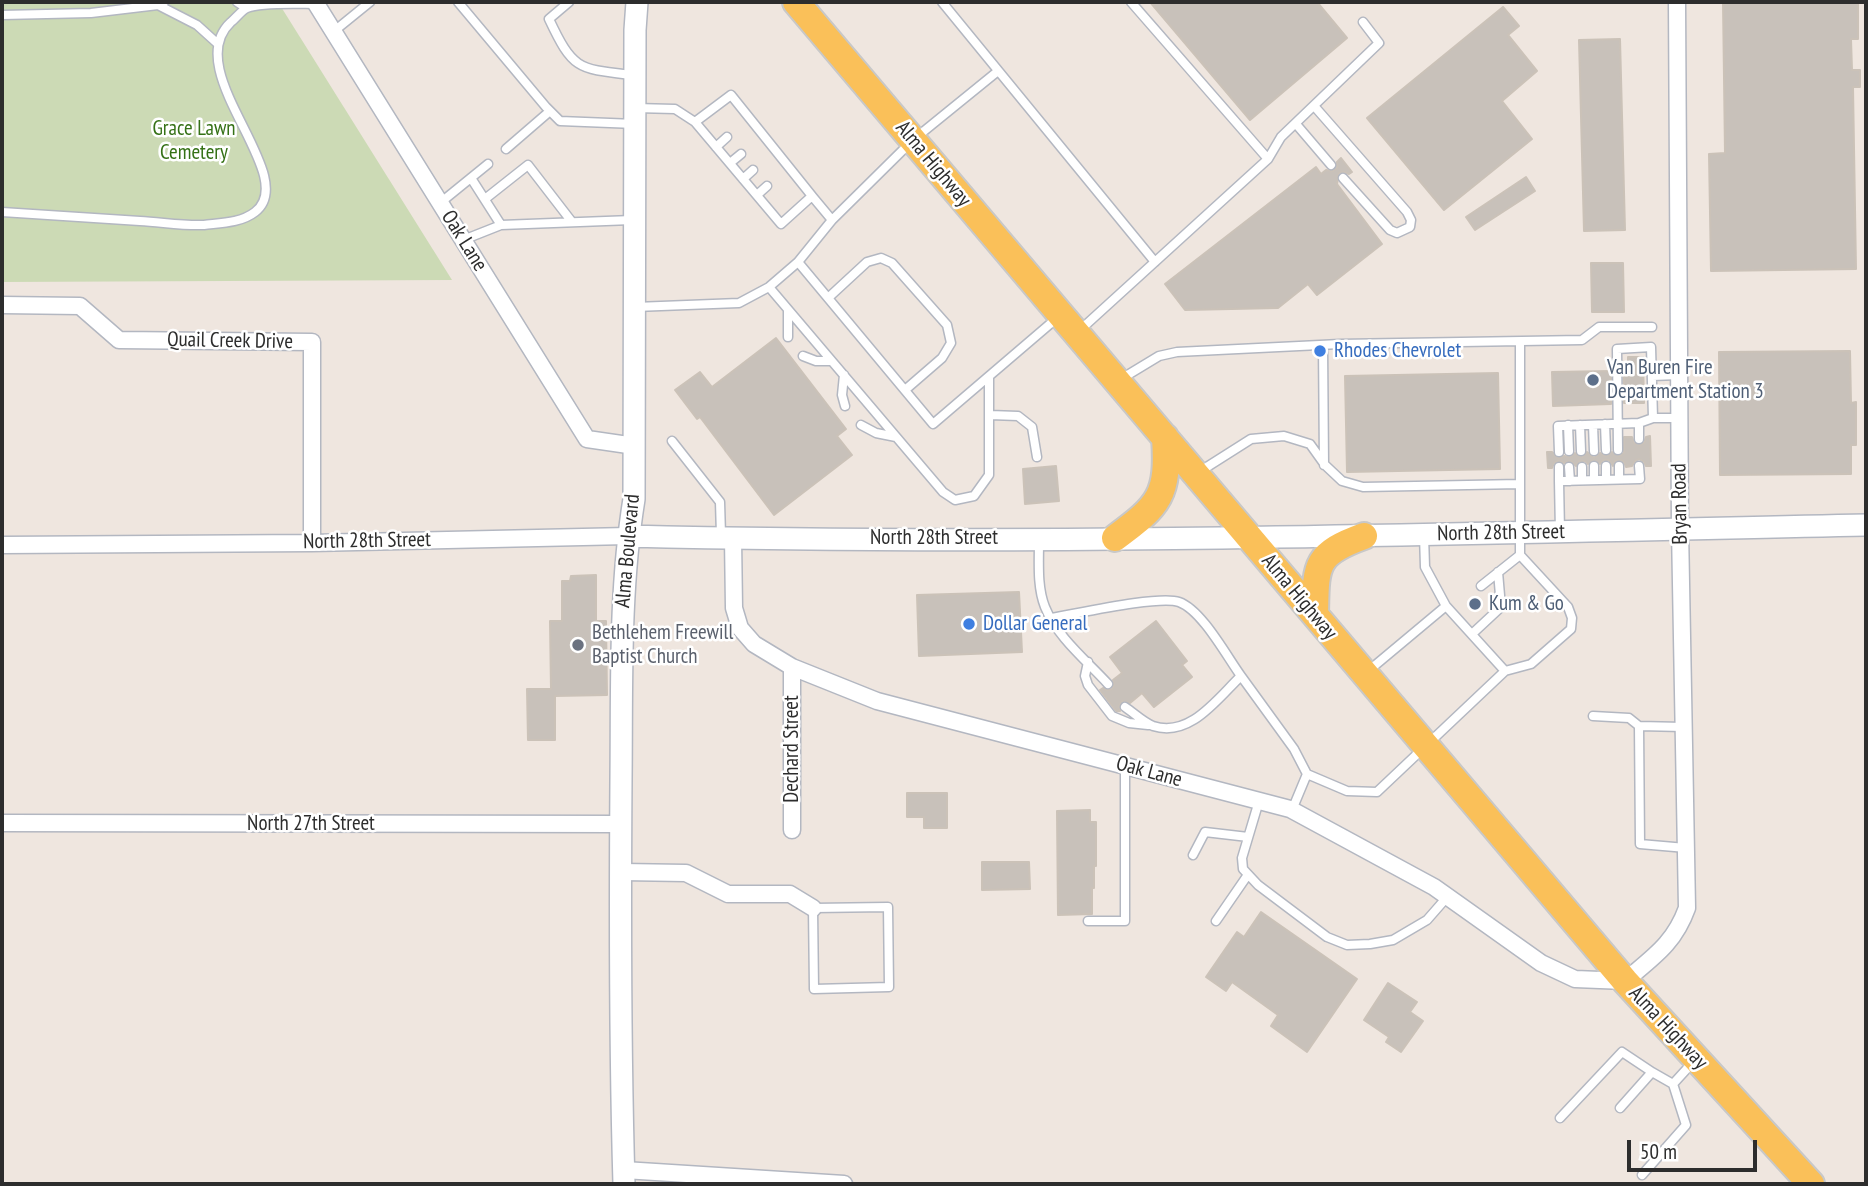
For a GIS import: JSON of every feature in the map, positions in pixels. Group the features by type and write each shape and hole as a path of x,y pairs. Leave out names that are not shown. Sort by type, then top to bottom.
{"main road":[{"name":"Alma Highway","path":"796,2 1625,981 1811,1184"},
{"path":"1115,538 1153,507 1162,493 1167,467 1165,437"},
{"path":"1315,615 1315,577 1325,556 1338,545 1364,536"}],"street":[{"name":"Alma Boulevard","path":"624,1177 622,601 634,499 637,2"},
{"name":"Bryan Road","path":"1625,981 1668,943 1679,928 1687,908 1680,529 1677,2"},
{"name":"Oak Lane","path":"316,3 587,439 635,446"},
{"name":"Quail Creek Drive","path":"2,305 80,306 120,340 312,342 312,543"},
{"name":"North 28th Street","path":"2,545 312,543 628,536 1250,538 1866,525"},
{"name":"Oak Lane","path":"727,538 734,608 740,628 754,644 792,667 877,701 1293,810 1434,887 1541,962 1575,979 1625,981"},
{"name":"Dechard Street","path":"792,667 792,831"},
{"name":"North 27th Street","path":"2,823 621,824"},
{"path":"622,872 686,873 728,894 790,894 813,908"},
{"path":"624,1177 844,1184"}],"lane":[{"path":"237,2 246,8"},
{"path":"333,32 370,2"},
{"path":"458,2 560,121 635,116 675,110 695,122 781,224 812,196"},
{"path":"569,2 549,19 570,56 579,65 592,71 635,75"},
{"path":"942,2 1156,262"},
{"path":"1131,2 1268,159"},
{"path":"2,15 91,13 161,3 197,26 218,44"},
{"path":"2,212 201,225 240,220 256,211 265,196 264,171 226,95 218,44 227,26 246,8 316,3"},
{"path":"798,262 933,424 989,377 1156,262 1268,159 1281,137 1379,43 1363,22"},
{"path":"635,307 738,303 769,287 798,262 832,220 913,140 998,71"},
{"path":"695,122 731,95 832,220"},
{"path":"1315,107 1407,212 1411,220 1410,227 1396,233 1390,230 1343,178"},
{"path":"506,149 550,111"},
{"path":"741,126 750,118"},
{"path":"1296,124 1331,165"},
{"path":"753,143 763,135"},
{"path":"716,147 727,137"},
{"path":"767,158 775,150"},
{"path":"730,163 741,154"},
{"path":"440,203 488,164"},
{"path":"485,199 528,165 572,222"},
{"path":"781,173 788,167"},
{"path":"743,180 754,170"},
{"path":"471,178 501,225"},
{"path":"757,195 767,186"},
{"path":"463,240 501,225 635,220"},
{"path":"828,298 867,262 881,258 892,262 947,325 951,344 942,358 905,390"},
{"path":"769,287 943,492 955,500 974,496 989,475 989,377"},
{"path":"788,310 788,337"},
{"path":"1117,381 1159,356 1177,352 1323,345 1582,340 1600,327 1653,327"},
{"path":"1051,618 1161,601 1180,602 1203,622 1294,749 1307,774 1346,791 1377,792 1505,671 1531,664 1571,629 1572,618 1568,607 1520,555 1520,342"},
{"path":"1323,345 1325,465"},
{"path":"1618,450 1617,349 1651,347 1653,418"},
{"path":"803,356 816,361 831,361"},
{"path":"1652,376 1679,375"},
{"path":"844,376 842,395 845,406"},
{"path":"990,415 1018,416 1032,427 1037,457"},
{"path":"1559,452 1558,426 1639,423 1653,418 1679,418"},
{"path":"1639,423 1639,439"},
{"path":"1605,424 1606,450"},
{"path":"862,425 876,433 896,437"},
{"path":"1568,425 1569,451"},
{"path":"1580,425 1581,451"},
{"path":"1593,425 1594,451"},
{"path":"1196,474 1251,439 1284,436 1310,444 1325,465 1342,481 1363,487 1520,484"},
{"path":"673,441 720,502 727,538"},
{"path":"1594,466 1594,480"},
{"path":"1606,466 1606,480"},
{"path":"1619,466 1619,479"},
{"path":"1559,481 1640,479 1639,466"},
{"path":"1559,467 1560,532"},
{"path":"1569,467 1570,481"},
{"path":"1582,467 1582,480"},
{"path":"1424,535 1425,567 1448,608 1505,671"},
{"path":"1039,538 1039,582 1045,607 1056,626 1108,684"},
{"path":"1480,586 1520,555"},
{"path":"1472,634 1502,607 1498,572"},
{"path":"1365,674 1448,608 1458,604"},
{"path":"1088,662 1088,685 1112,716 1129,723 1167,729 1192,722 1241,676"},
{"path":"1125,707 1151,725"},
{"path":"1593,716 1629,718 1639,726 1684,727"},
{"path":"1639,726 1640,844 1686,848"},
{"path":"1088,921 1125,921 1125,766"},
{"path":"1293,810 1307,774"},
{"path":"1259,801 1242,858 1243,869 1247,876 1327,937 1347,944 1381,942 1410,932 1427,920 1448,896"},
{"path":"1193,855 1205,832 1248,837"},
{"path":"1216,921 1247,876"},
{"path":"888,907 889,987 814,989 813,908 888,907"},
{"path":"1560,1118 1622,1052 1673,1084 1686,1125 1642,1175"},
{"path":"1673,1084 1696,1058"},
{"path":"1620,1108 1652,1072"}],"green space":[{"name":"Grace Lawn Cemetery","path":"2,2 278,2 452,280 2,282"}],"building":[{"path":"1150,2 1317,2 1347,38 1250,120"},
{"path":"1723,2 1858,2 1858,39 1851,39 1852,70 1860,70 1860,87 1853,87 1856,269 1711,271 1709,154 1725,153"},
{"path":"1503,7 1519,26 1508,35 1537,71 1502,101 1532,139 1444,210 1367,118"},
{"path":"1620,39 1625,230 1584,231 1579,40"},
{"path":"1341,158 1352,172 1339,173 1337,184 1382,244 1317,295 1308,284 1278,308 1185,310 1165,284 1316,167 1321,174 1326,170 1333,171"},
{"path":"1526,177 1535,191 1475,230 1466,217"},
{"path":"1591,263 1623,263 1624,312 1592,312"},
{"path":"776,338 846,429 837,436 852,455 774,515 700,417 697,419 675,390 700,372 712,387"},
{"path":"1850,351 1851,403 1856,402 1856,445 1851,445 1851,474 1720,475 1719,352"},
{"path":"1628,357 1643,357 1644,403 1624,403 1624,371 1628,371"},
{"path":"1611,371 1611,404 1553,406 1552,372"},
{"path":"1498,373 1500,469 1347,472 1345,376"},
{"path":"1650,436 1651,466 1646,466 1639,459 1632,466 1626,467 1620,460 1615,461 1613,466 1609,460 1603,460 1600,464 1593,460 1588,464 1579,461 1576,466 1571,461 1558,461 1552,468 1548,468 1547,452 1552,452 1559,458 1570,457 1575,453 1582,457 1587,452 1594,458 1600,453 1606,456 1612,452 1619,456 1624,453 1624,437 1632,437 1634,443 1640,445"},
{"path":"1056,466 1059,501 1025,504 1023,469"},
{"path":"596,575 596,621 606,621 607,695 555,696 555,740 528,740 527,689 551,689 550,621 562,621 562,581 570,581 571,576"},
{"name":"Dollar General","path":"1019,592 1022,652 919,656 917,595"},
{"path":"1156,621 1187,661 1182,665 1192,677 1154,707 1142,693 1130,703 1122,701 1120,711 1116,711 1100,690 1112,689 1113,680 1122,673 1110,657"},
{"path":"907,793 947,793 947,828 924,828 924,817 907,817"},
{"path":"1090,810 1090,822 1096,822 1092,914 1058,915 1057,811"},
{"path":"982,862 1029,862 1030,889 982,890"},
{"path":"1261,912 1357,979 1307,1052 1271,1026 1278,1015 1232,982 1226,991 1206,977 1237,932 1244,937"},
{"path":"1388,983 1417,1002 1410,1012 1423,1021 1401,1052 1386,1042 1389,1037 1364,1020"}],"place":[{"name":"Rhodes Chevrolet","path":"1320,351"},
{"name":"Van Buren Fire Department Station 3","path":"1593,380"},
{"name":"Kum & Go","path":"1475,604"},
{"name":"Dollar General","path":"969,624"},
{"name":"Bethlehem Freewill Baptist Church","path":"578,645"}]}
